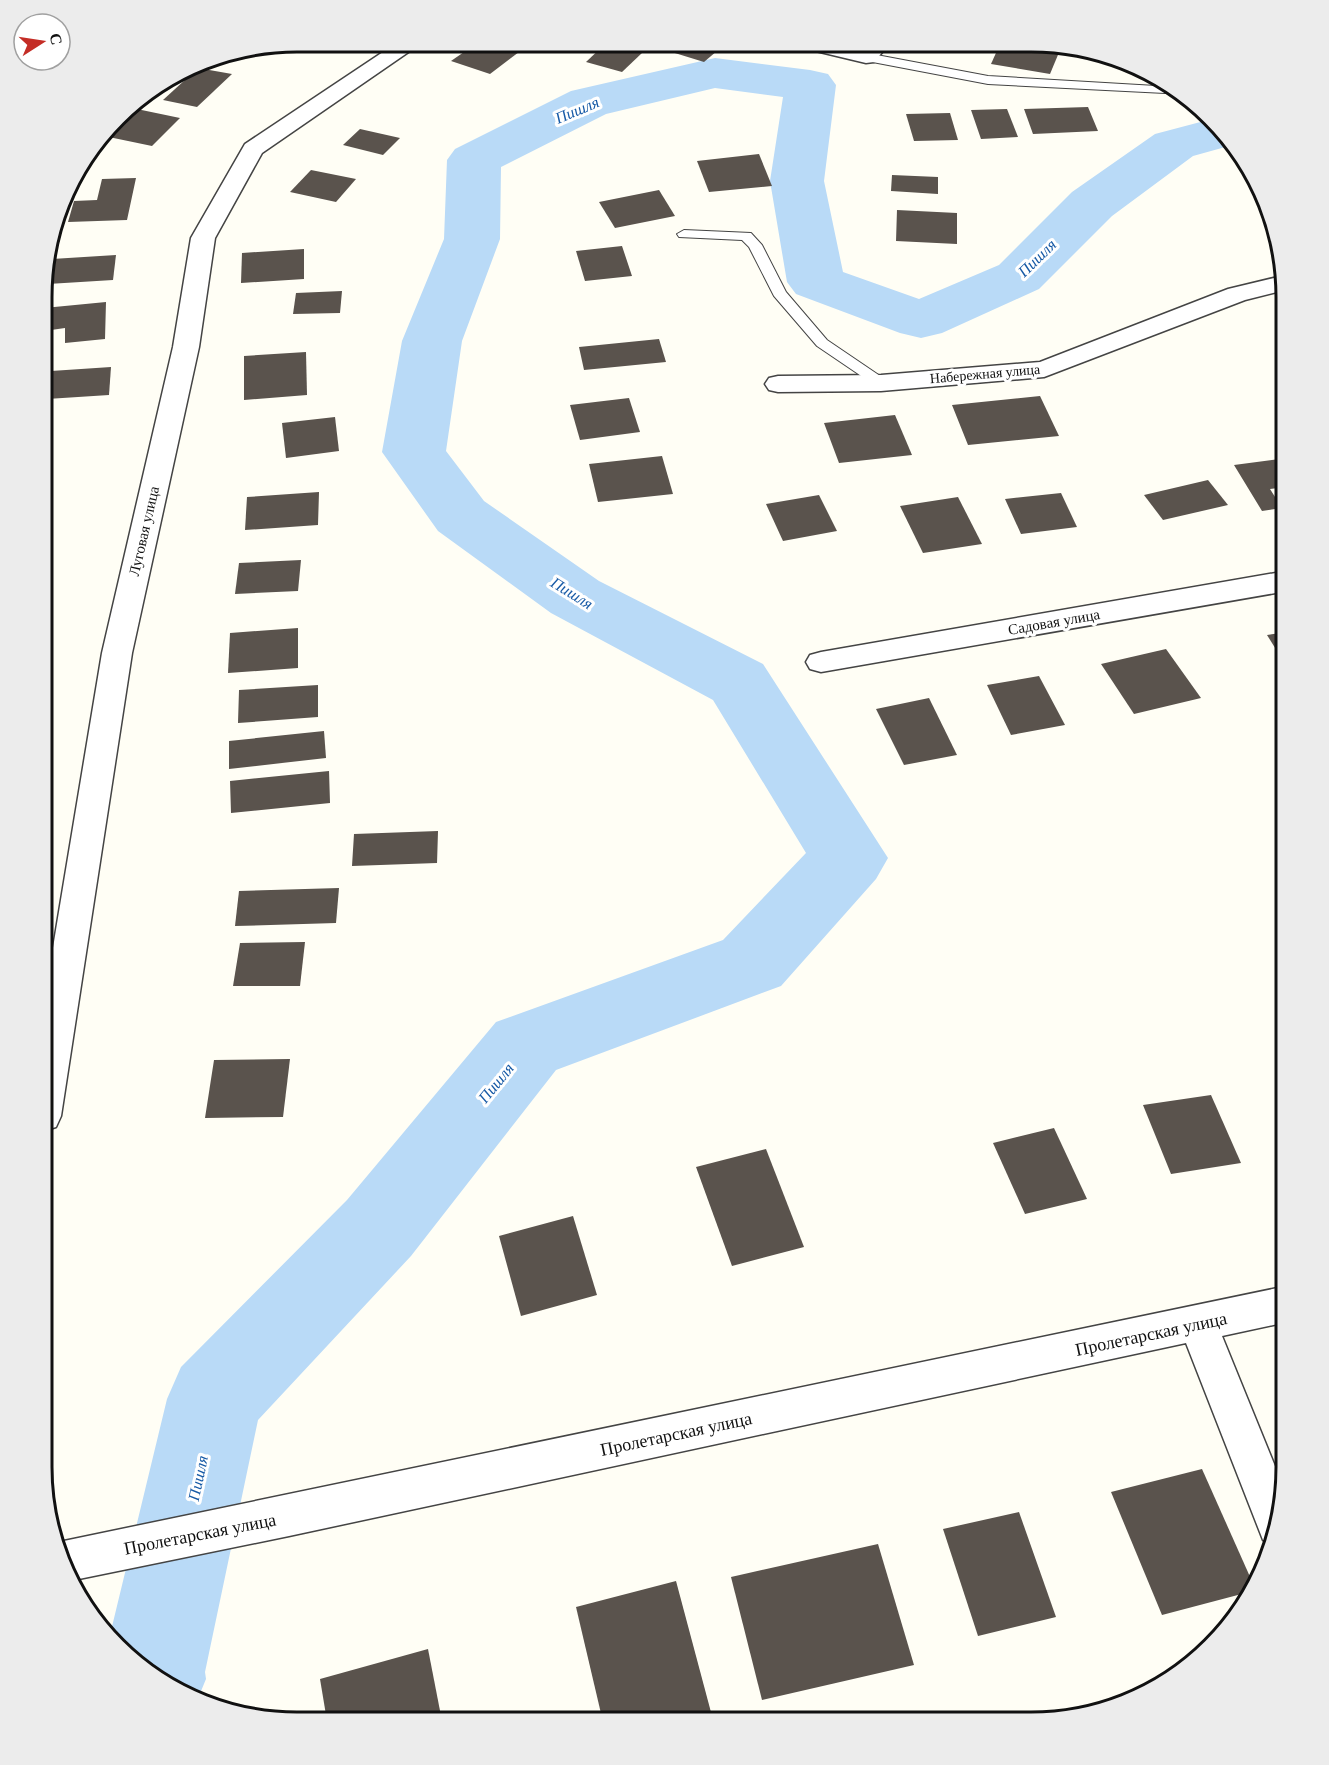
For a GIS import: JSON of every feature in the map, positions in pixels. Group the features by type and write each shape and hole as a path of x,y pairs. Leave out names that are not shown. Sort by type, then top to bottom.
{"street":[{"name":"Луговая улица","path":"52,1060 117,652 186,347 203,238 253,149 398,52"},
{"name":"Набережная улица","path":"778,384 881,383 1044,369 1237,294 1276,285"},
{"name":"Садовая улица","path":"821,662 1276,584"},
{"name":"Пролетарская улица","path":"83,1558 1276,1306"},
{"path":"1198,1324 1273,1511"}],"lane":[{"path":"880,52 988,80 1162,90"},
{"path":"684,234 747,236 755,245 779,293 822,343 881,383"}],"building":[{"path":"464,52 519,52 490,74 451,61"},
{"path":"597,52 642,53 622,72 586,62"},
{"path":"672,52 716,52 704,62"},
{"path":"996,52 1058,54 1050,74 991,64"},
{"path":"207,70 232,74 197,107 163,100 185,80"},
{"path":"1088,107 1098,131 1033,134 1024,109"},
{"path":"1007,109 1018,137 981,139 971,110"},
{"path":"140,110 180,118 152,146 112,138"},
{"path":"950,113 958,140 914,141 906,114"},
{"path":"360,129 400,138 383,155 343,145"},
{"path":"759,154 772,186 709,192 697,161"},
{"path":"311,170 356,179 336,202 290,192"},
{"path":"892,175 938,177 938,194 891,191"},
{"path":"136,178 127,220 68,222 74,201 97,200 102,179"},
{"path":"659,190 675,216 615,228 599,202"},
{"path":"897,210 957,213 957,244 896,241"},
{"path":"622,246 632,276 585,281 576,251"},
{"path":"304,249 304,279 241,283 242,253"},
{"path":"116,255 113,280 53,284 56,259"},
{"path":"342,291 340,313 293,314 296,293"},
{"path":"106,302 105,339 65,343 65,328 52,330 52,307"},
{"path":"659,339 666,362 584,370 579,347"},
{"path":"306,352 307,395 244,400 244,356"},
{"path":"111,367 109,395 52,399 52,371"},
{"path":"1040,396 1059,436 968,445 952,405"},
{"path":"629,398 640,432 580,440 570,405"},
{"path":"895,415 912,455 839,463 824,423"},
{"path":"335,417 339,451 286,458 282,423"},
{"path":"662,456 673,494 598,502 589,464"},
{"path":"1276,459 1276,488 1270,489 1276,498 1276,509 1262,511 1234,465"},
{"path":"1208,480 1228,505 1163,520 1144,495"},
{"path":"319,492 318,525 245,530 247,497"},
{"path":"1061,493 1077,527 1021,534 1005,499"},
{"path":"819,495 837,531 783,541 766,504"},
{"path":"958,497 982,544 923,553 900,506"},
{"path":"301,560 298,591 235,594 239,563"},
{"path":"298,628 298,668 228,673 230,633"},
{"path":"1276,634 1276,649 1267,635"},
{"path":"1166,649 1201,698 1134,714 1101,664"},
{"path":"1039,676 1065,725 1011,735 987,685"},
{"path":"318,685 318,717 238,723 239,690"},
{"path":"929,698 957,755 904,765 876,709"},
{"path":"324,731 326,758 229,769 229,741"},
{"path":"329,771 330,803 231,813 230,781"},
{"path":"438,831 437,863 352,866 354,834"},
{"path":"339,888 336,923 235,926 239,891"},
{"path":"305,942 300,986 233,986 240,943"},
{"path":"290,1059 283,1117 205,1118 214,1060"},
{"path":"1211,1095 1241,1163 1171,1174 1143,1105"},
{"path":"1054,1128 1087,1199 1025,1214 993,1143"},
{"path":"766,1149 804,1247 732,1266 696,1167"},
{"path":"573,1216 597,1295 521,1316 499,1236"},
{"path":"1202,1469 1250,1577 1241,1594 1162,1615 1111,1492"},
{"path":"1019,1512 1056,1617 978,1636 943,1529"},
{"path":"878,1544 914,1665 762,1700 731,1577"},
{"path":"676,1581 711,1712 601,1712 576,1607"},
{"path":"428,1649 440,1712 326,1712 320,1679"}],"waterway":[{"name":"Пишля","path":"154,1666 215,1399 379,1228 526,1046 752,963 849,858 738,682 575,597 461,516 414,452 432,341 472,239 474,160 589,102 715,73 810,85 797,181 816,282 921,320 1019,277 1092,204 1174,145 1214,134"}]}
